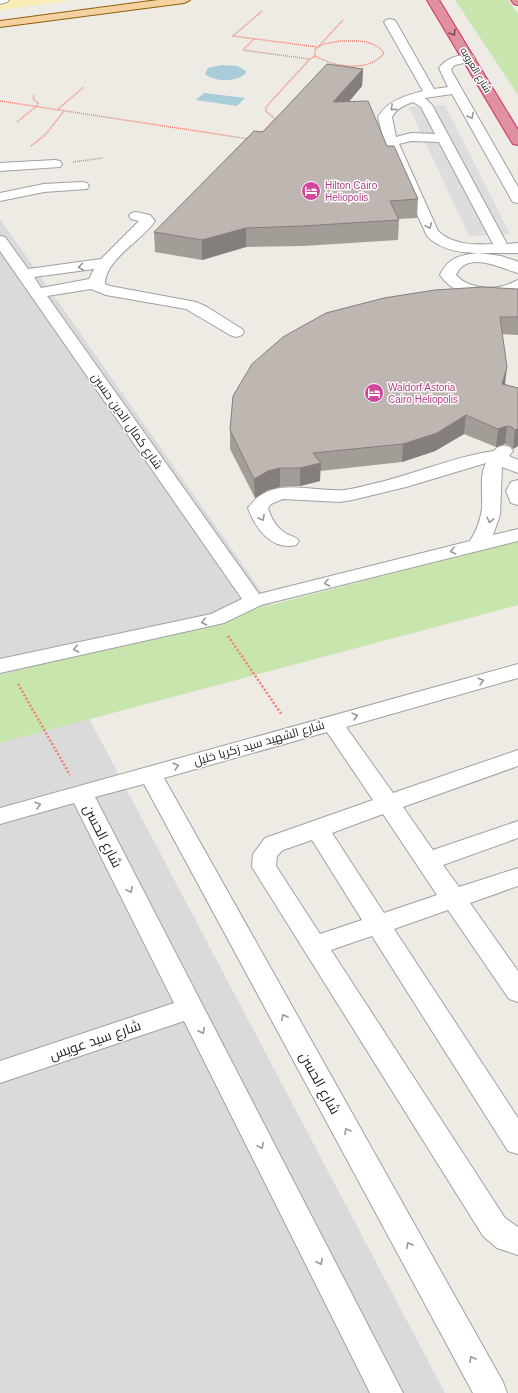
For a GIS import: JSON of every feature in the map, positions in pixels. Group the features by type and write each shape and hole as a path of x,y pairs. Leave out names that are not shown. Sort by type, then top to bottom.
{"highway":[{"name":"شارع العروبه","path":"433,0 518,141"}],"main road":[{"path":"0,17 123,0"},
{"path":"0,24 135,3 184,0"}],"street":[{"path":"390,22 431,94"},
{"path":"468,58 451,62 445,68 518,199"},
{"path":"457,89 415,97 396,105 391,108 385,117 385,125 391,142 432,233 436,238 444,243 469,248 512,248"},
{"path":"415,97 426,105 444,138 512,248 518,254 516,267 496,260 476,258 464,260 454,264 449,269"},
{"path":"391,142 417,137 444,138"},
{"path":"0,167 55,164"},
{"path":"0,197 44,188 82,186"},
{"path":"96,283 99,273 105,263 148,221 145,218 136,216"},
{"name":"شارع كمال الدين حسين","path":"0,240 254,601"},
{"path":"444,243 449,269 448,275 451,281 458,286 469,290 495,292 507,290 517,286"},
{"path":"24,274 105,263"},
{"path":"37,293 96,283"},
{"path":"96,283 98,286 106,290 190,305 201,310 236,332"},
{"path":"477,545 489,526 492,517 498,460"},
{"path":"294,539 284,528 273,509 276,505 287,500 321,505 342,501 363,504 409,485 463,474 483,472 498,460 518,467"},
{"path":"518,486 515,491 518,499"},
{"path":"3,665 216,619 254,601 518,535"},
{"name":"شارع الشهيد سيد زكريا خليل","path":"0,816 518,671"},
{"path":"332,723 518,992"},
{"path":"518,758 274,844 264,855 263,862 264,868 494,1227 502,1235 518,1241"},
{"name":"شارع الحسن","path":"150,774 491,1393"},
{"name":"شارع الحسن","path":"81,793 387,1393"},
{"path":"317,829 518,1142"},
{"path":"427,860 518,829"},
{"path":"314,946 518,877"},
{"name":"شارع سيد عويس","path":"0,1072 190,1008"}],"path":[{"path":"262,11 233,36 318,47 331,42 358,41 379,47 384,53 374,62 354,65 331,63 315,56"},
{"path":"315,56 314,52 343,20"},
{"path":"255,39 243,50 310,59"},
{"path":"260,135 275,119 266,111 266,108 310,59 315,56"},
{"path":"58,110 84,88"},
{"path":"16,122 39,104 33,99 34,95"},
{"path":"0,101 255,140"},
{"path":"216,619 295,733"},
{"path":"3,665 81,793"}],"shaded area":[{"path":"445,105 510,234 469,236 409,107"},
{"path":"0,219 302,649 83,707 445,1393 0,1393"}],"green space":[{"path":"455,0 508,0 518,14 518,95"},
{"path":"518,541 518,605 0,743 0,675"}],"sand":[{"path":"0,0 74,0 0,10"}],"water":[{"path":"222,65 237,66 246,71 241,77 231,80 219,80 205,74 208,68"},
{"path":"204,93 245,98 237,106 196,100"}],"building":[{"name":"Hilton Cairo Heliopolis","path":"327,64 363,69 333,102 368,101 387,146 394,146 418,199 390,201 399,220 246,228 202,240 154,232 254,131 263,132"},
{"name":"Waldorf Astoria Cairo Heliopolis","path":"482,287 518,289 518,317 500,317 507,367 502,384 518,388 518,429 515,430 512,427 507,426 498,429 466,415 437,433 403,444 313,453 321,463 300,468 280,468 268,471 254,479 230,430 233,396 252,364 283,337 326,313 384,298 435,290"}],"place":[{"name":"Hilton Cairo Heliopolis","path":"311,191"},
{"name":"Waldorf Astoria Cairo Heliopolis","path":"374,393"}]}
